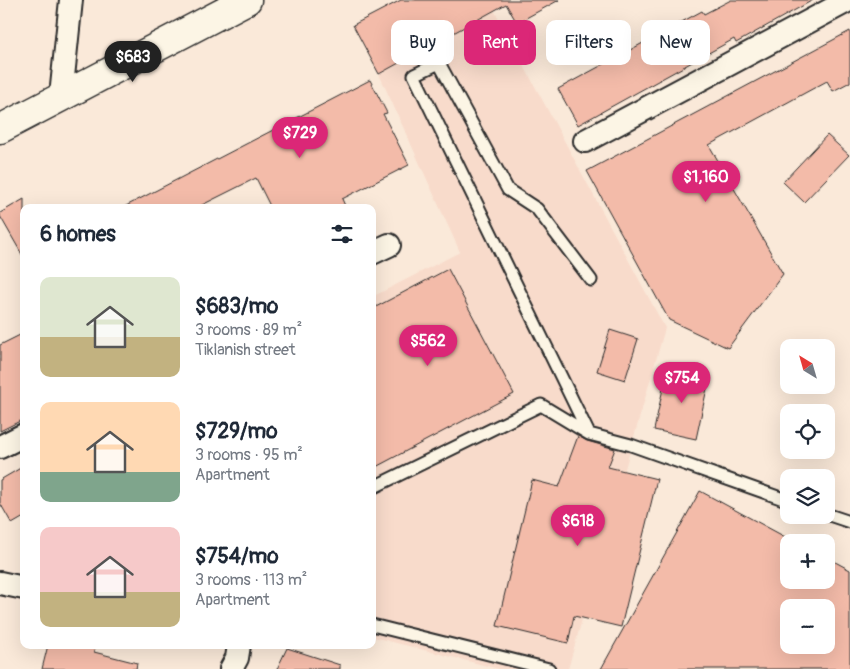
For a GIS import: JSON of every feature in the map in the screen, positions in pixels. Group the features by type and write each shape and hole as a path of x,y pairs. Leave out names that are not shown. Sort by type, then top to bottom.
{"street":[{"path":"61,96 71,0"},
{"path":"0,129 247,0"},
{"path":"585,141 849,0"},
{"path":"0,447 20,437"},
{"path":"0,583 20,587"},
{"path":"231,669 237,658 238,649"}],"lane":[{"path":"589,434 414,74 439,63 508,190 537,209 591,280"},
{"path":"376,486 541,405 589,434 631,445 780,498"},
{"path":"835,517 850,522"},
{"path":"376,626 549,669"}],"shaded area":[{"path":"494,10 499,20 476,20"},
{"path":"464,27 464,65 524,65 665,328 568,669 499,669 376,638 376,295 460,252 379,74 395,65 454,65 454,32"}],"building":[{"path":"401,0 559,0 522,20 515,20 506,4 477,20 464,20 464,27 454,33 454,20 391,20 391,65 395,65 379,74 353,25"},
{"path":"731,0 813,0 736,43 734,39 710,52 710,20 685,20 702,11 704,14"},
{"path":"850,31 850,82 833,91 827,81 709,145 783,274 728,348 669,320 587,171"},
{"path":"641,44 641,65 687,65 578,125 558,89 602,65 631,65 631,49"},
{"path":"370,80 387,113 383,114 409,165 342,199 344,204 269,204 256,178 204,204 130,204"},
{"path":"827,135 849,155 804,202 783,182"},
{"path":"24,199 24,204 20,204 20,251 0,216 0,213"},
{"path":"448,269 514,394 376,467 376,307"},
{"path":"610,330 638,339 625,380 597,371"},
{"path":"20,335 20,421 0,431 0,345"},
{"path":"667,370 709,379 696,439 654,430"},
{"path":"578,436 587,441 615,449 608,467 657,479 621,627 574,616 568,643 497,626 532,480 559,487"},
{"path":"20,468 20,519 12,524 0,503 0,480"},
{"path":"700,491 780,534 780,589 835,589 835,562 850,570 850,669 601,669"},
{"path":"47,649 95,649 94,652 137,663 136,669 42,669"},
{"path":"287,649 340,665 340,669 277,669"}]}
